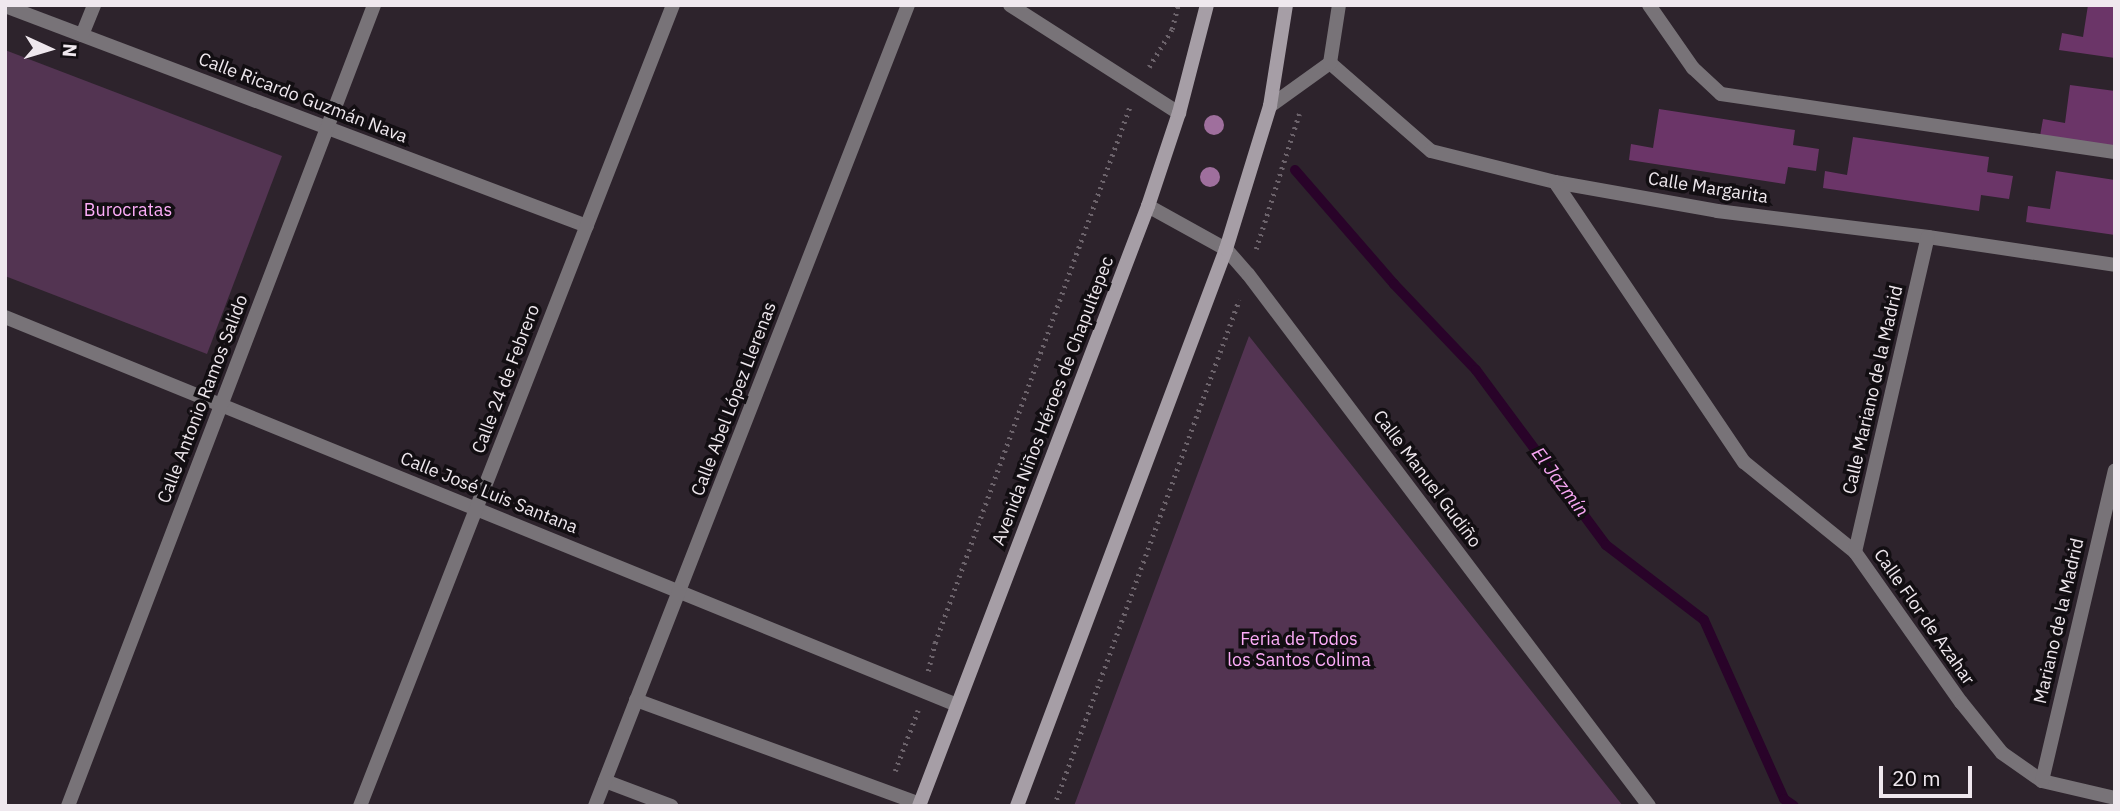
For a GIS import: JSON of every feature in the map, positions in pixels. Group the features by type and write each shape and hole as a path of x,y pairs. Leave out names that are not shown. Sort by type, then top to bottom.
{"main road":[{"name":"Avenida Niños Héroes de Chapultepec","path":"919,805 1149,206 1179,113 1207,5"},
{"path":"1017,806 1226,249 1270,106 1286,5"}],"street":[{"path":"82,35 94,5"},
{"name":"Calle Antonio Ramos Salido","path":"68,806 374,5"},
{"name":"Calle 24 de Febrero","path":"360,806 673,5"},
{"name":"Calle Abel López Llerenas","path":"595,806 908,5"},
{"path":"1010,5 1179,113"},
{"path":"1270,106 1330,63 1339,5"},
{"path":"1649,5 1693,68 1721,94 2115,152"},
{"name":"Calle Ricardo Guzmán Nava","path":"5,6 587,226"},
{"name":"Calle Margarita","path":"1330,63 1431,151 1555,182 1717,211 1928,237 2115,265"},
{"name":"Calle Flor de Azahar","path":"1555,182 1744,462 1855,552 1961,702 2002,752 2042,781 2115,798"},
{"name":"Calle Manuel Gudiño","path":"1149,206 1226,249 1248,274 1649,806"},
{"name":"Calle Mariano de la Madrid","path":"1855,552 1928,237"},
{"name":"Calle José Luis Santana","path":"5,317 957,705"},
{"name":"Mariano de la Madrid","path":"2042,781 2115,470"},
{"path":"636,699 919,805"},
{"path":"605,781 671,806"}],"path":[{"path":"887,793 923,691 935,643 1137,86 1172,29 1178,5"},
{"path":"1054,806 1248,274 1303,101 1307,80"}],"green space":[{"name":"Burocratas","path":"5,50 282,156 207,354 5,276"},
{"name":"Feria de Todos los Santos Colima","path":"1249,336 1568,737 1623,806 1074,806"}],"building":[{"path":"2088,5 2115,5 2115,58 2059,50 2062,33 2083,37"},
{"path":"2070,85 2115,91 2115,147 2040,136 2043,119 2065,123"},
{"path":"1659,109 1795,130 1793,145 1819,149 1816,171 1788,167 1785,184 1629,160 1631,144 1653,148"},
{"path":"1853,137 1989,157 1987,172 2013,176 2009,199 1981,195 1979,211 1823,188 1825,171 1847,175"},
{"path":"2056,171 2115,180 2115,235 2026,222 2028,206 2050,209"}],"waterway":[{"name":"El Jazmín","path":"1295,170 1394,284 1476,370 1606,545 1704,620 1784,799 1794,806"}]}
